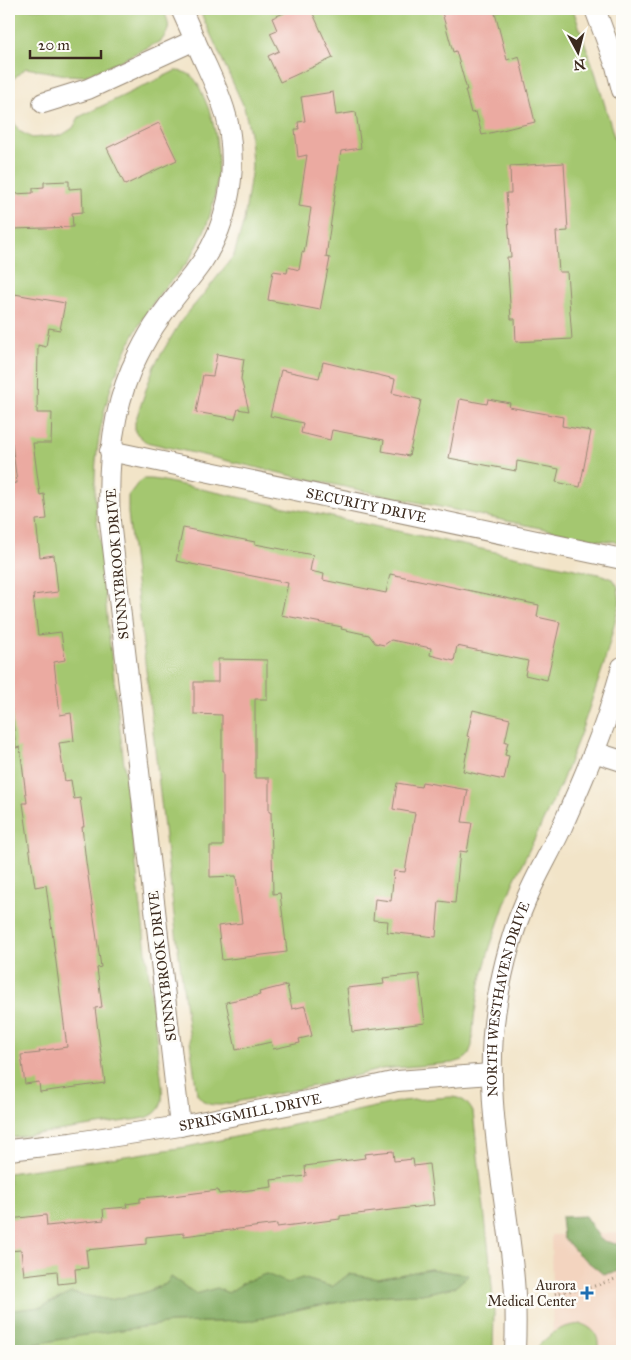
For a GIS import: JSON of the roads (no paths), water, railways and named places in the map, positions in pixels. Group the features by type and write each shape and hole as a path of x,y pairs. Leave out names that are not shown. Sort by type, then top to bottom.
{"street":[{"name":"SUNNYBROOK DRIVE","path":"180,1126 108,494 110,451 122,395 137,356 158,319 203,261 218,232 228,199 232,165 230,134 223,102 181,9"},
{"path":"595,9 616,66 622,90"},
{"path":"43,103 88,89 195,40"},
{"name":"SECURITY DRIVE","path":"110,451 622,559"},
{"name":"NORTH WESTHAVEN DRIVE","path":"515,1351 516,1314 514,1279 494,1130 491,1074 497,1002 508,952 526,900 560,831 594,752 622,667"},
{"path":"594,752 622,761"},
{"name":"SPRINGMILL DRIVE","path":"9,1150 72,1143 180,1126 397,1081 491,1074"}],"place":[{"name":"Aurora Medical Center","path":"587,1293"}]}
